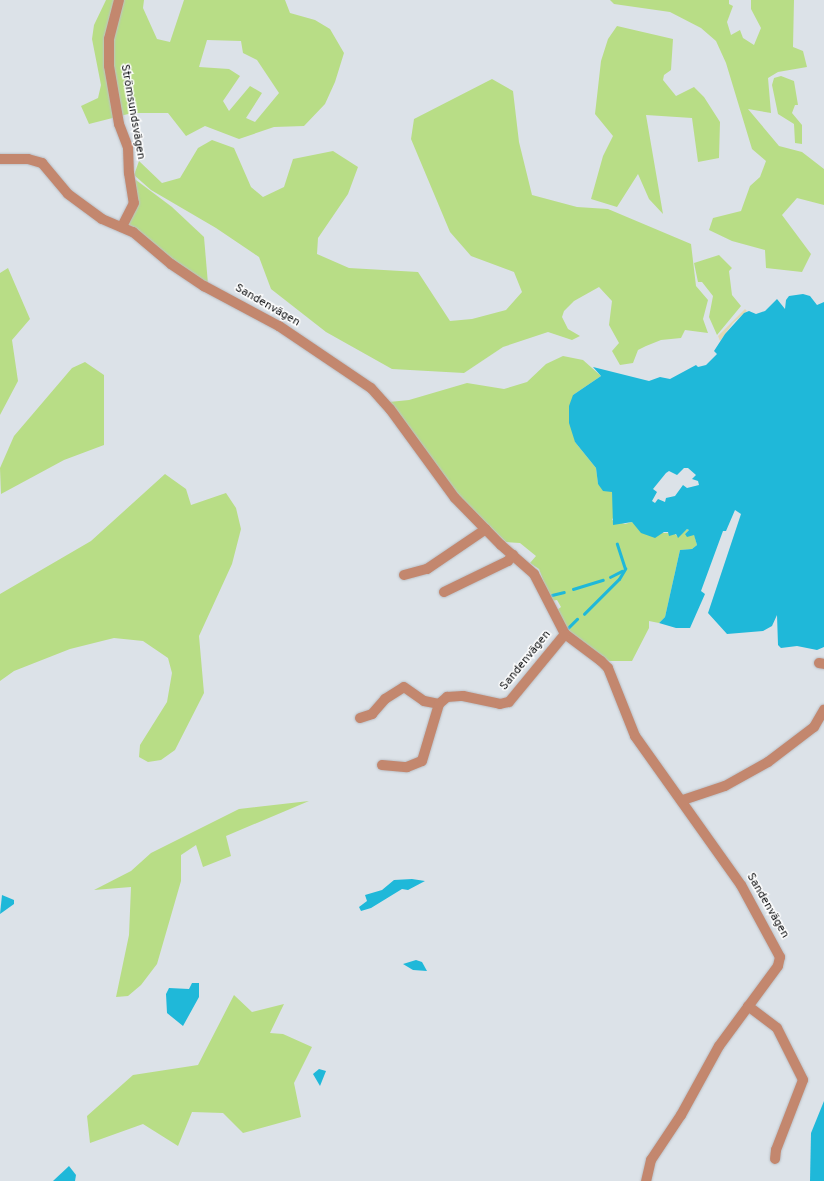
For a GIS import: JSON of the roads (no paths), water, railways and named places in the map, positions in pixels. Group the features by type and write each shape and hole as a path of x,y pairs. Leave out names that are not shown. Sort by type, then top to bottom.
{"street":[{"name":"Strömsundsvägen","path":"119,0 109,40 109,54 117,114 128,147 129,173 134,203 122,227"},
{"name":"Sandenvägen","path":"0,159 28,159 42,163 73,198 102,219 133,232 171,264 204,286 279,326 365,383 390,409 455,498 534,574 565,634 605,664 635,736 683,800 752,902 780,953 778,966 719,1046 681,1115 650,1160 646,1181"},
{"path":"404,575 427,569 486,529"},
{"path":"444,592 508,561 513,555"},
{"name":"Sandenvägen","path":"439,704 451,696 500,704 509,702 565,634"},
{"path":"360,718 372,714 385,699 404,687 424,701 439,704 422,761 407,767 382,765"},
{"path":"683,800 725,786 768,762 814,727 824,710"},
{"path":"748,1006 777,1028 803,1080 776,1150 775,1159"}],"water":[{"path":"803,294 810,296 817,305 824,302 824,647 817,650 797,646 781,648 778,645 777,615 772,626 763,631 727,634 708,613 741,514 735,510 726,531 723,531 701,591 705,594 690,628 676,628 659,623 665,617 680,550 692,549 697,545 694,535 687,537 685,534 689,530 687,529 678,538 676,534 669,536 668,532 664,532 655,538 641,533 632,522 613,525 612,492 603,491 598,484 596,468 575,442 569,423 569,406 573,395 601,376 593,367 649,381 660,377 670,379 696,365 698,367 706,365 717,354 714,351 725,334 744,313 749,311 756,314 765,311 777,299 785,309 786,300 789,296","holes":["684,468 688,468 696,475 692,479 698,481 699,485 687,488 683,485 675,496 666,498 665,502 658,499 655,503 652,501 657,492 653,489 666,473 669,471 677,475"]},
{"path":"412,879 425,881 408,890 402,889 371,908 361,911 359,907 367,901 365,895 382,890 394,880"},
{"path":"2,895 14,900 14,904 0,914"},
{"path":"416,960 422,962 427,971 413,970 403,964"},
{"path":"192,983 199,983 199,997 183,1026 167,1013 166,994 169,988 189,989"},
{"path":"319,1069 326,1071 320,1086 313,1074"},
{"path":"824,1101 824,1181 810,1181 811,1133"},
{"path":"69,1166 76,1175 75,1181 53,1181"}],"waterway":[{"path":"584,614 619,579 625,569 617,544"},
{"path":"610,577 622,571"},
{"path":"573,589 603,580"},
{"path":"552,595 564,592"},
{"path":"567,629 577,619"}]}
